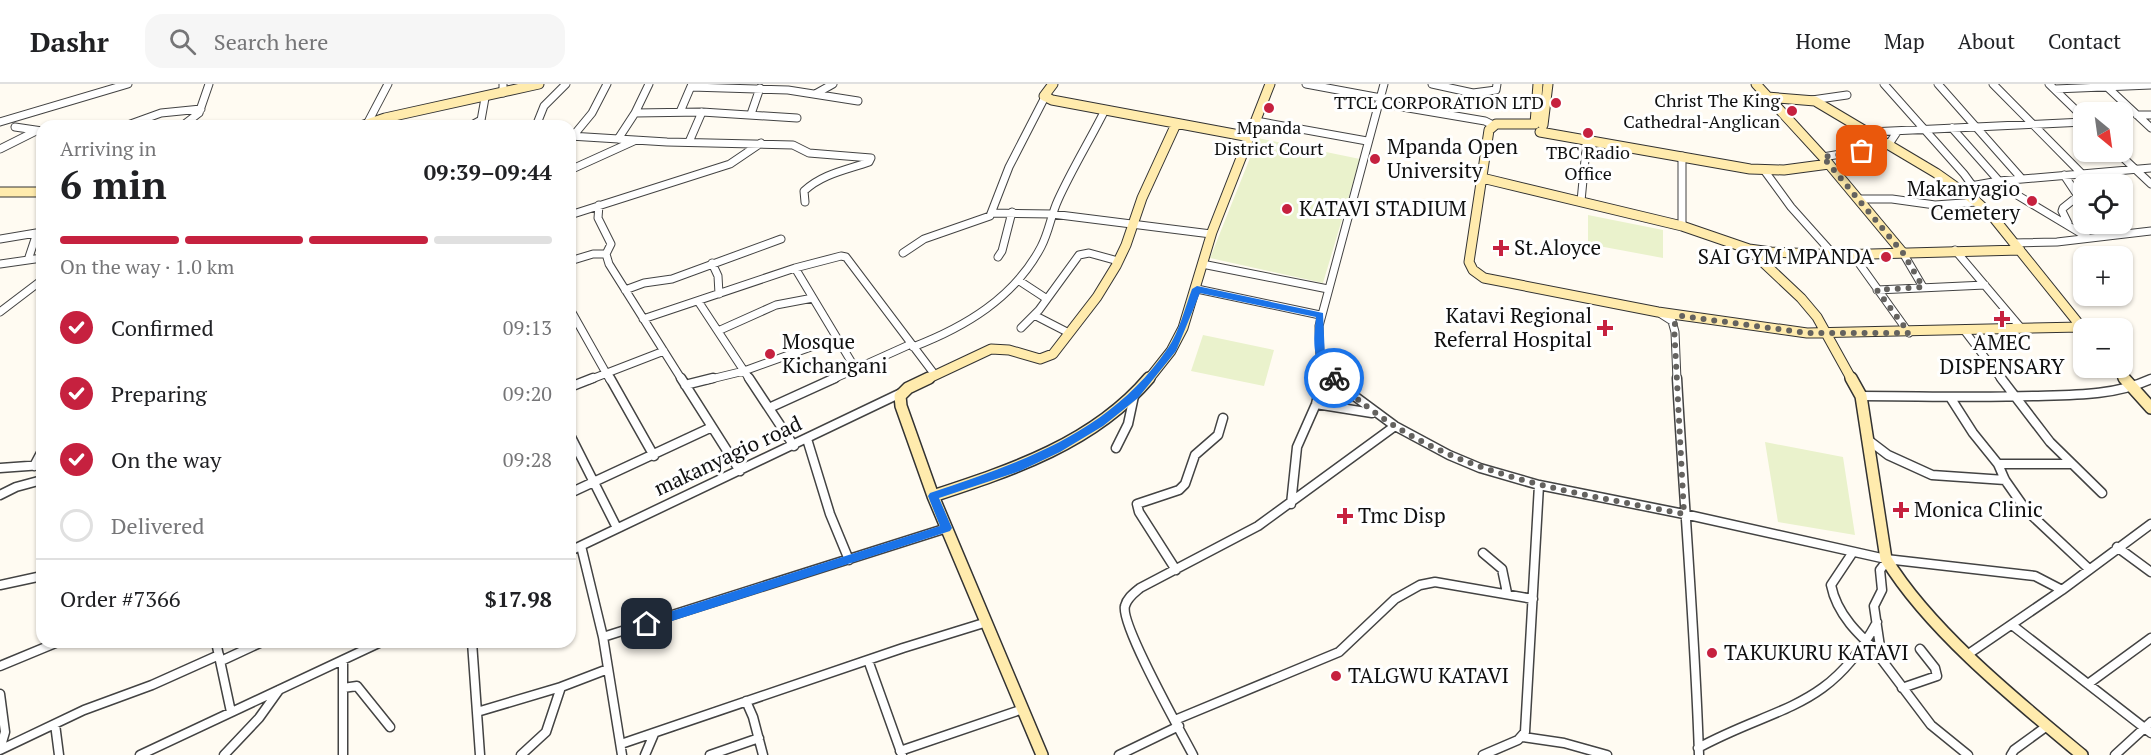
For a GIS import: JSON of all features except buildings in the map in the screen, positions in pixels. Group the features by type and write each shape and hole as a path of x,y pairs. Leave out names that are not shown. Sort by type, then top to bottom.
{"street":[{"path":"0,122 117,85 128,84"},
{"path":"191,120 201,109 209,84"},
{"path":"367,120 388,84"},
{"path":"386,120 485,98 503,89 539,84"},
{"path":"538,120 544,106 567,84"},
{"path":"576,131 592,113 607,84"},
{"path":"618,139 635,113 649,84"},
{"path":"817,93 833,84"},
{"path":"903,253 924,239 986,219 992,213 1009,166 1053,84"},
{"path":"933,496 1016,468 1056,449 1099,424 1134,396 1173,348 1197,289 1211,234 1270,84"},
{"path":"1306,84 1485,121 1493,125 1508,123 1538,125 1587,140 1764,170 1826,160 1889,144 1898,132"},
{"path":"1384,84 1320,315 1318,344 1320,359 1325,368 1345,389 1395,426 1449,455 1480,468 1539,485 1684,514 1887,560 2020,573 2046,580 2062,590"},
{"path":"1432,84 1488,93 1496,90 1497,84"},
{"path":"1538,84 1538,125"},
{"path":"1538,125 1548,84"},
{"path":"1756,84 1826,160 1903,253 1923,287"},
{"path":"1884,84 1972,185 1977,202"},
{"path":"1938,84 2022,179"},
{"path":"1993,84 2081,173"},
{"path":"2049,84 2073,109"},
{"path":"2055,90 2151,85"},
{"path":"680,112 691,86 790,87 858,101"},
{"path":"2106,86 2151,128"},
{"path":"751,114 760,88"},
{"path":"1767,97 1811,100 1847,95"},
{"path":"1045,97 1250,137"},
{"path":"481,120 485,98"},
{"path":"1811,100 1830,108 1870,132 1959,188 1977,202 2017,247 2074,318"},
{"path":"142,120 161,113 201,109"},
{"path":"769,408 855,368 948,333 999,299 1018,280 1040,250 1052,213 1105,110"},
{"path":"635,113 702,112 797,118"},
{"path":"689,142 702,112"},
{"path":"2137,115 2151,115"},
{"path":"1256,121 1367,141"},
{"path":"1870,132 2073,121"},
{"path":"1508,123 1538,125"},
{"path":"1042,755 933,496 901,406 901,393 908,387 977,355 998,348 1011,349 1036,359 1053,354 1097,297 1118,261 1176,124"},
{"path":"1493,125 1489,130 1469,262 1473,270 1484,278 1658,312 1792,332 1909,333 2073,328"},
{"path":"15,127 36,130"},
{"path":"1952,128 1999,181 2014,194 2087,237"},
{"path":"0,149 36,133"},
{"path":"576,136 793,145 809,153 871,158 868,162 809,185 804,191 805,202"},
{"path":"576,168 635,140"},
{"path":"1581,201 1587,140"},
{"path":"576,213 730,164 762,143"},
{"path":"1682,156 1682,226"},
{"path":"2128,162 2151,184"},
{"path":"1959,188 1999,181 2151,168"},
{"path":"1764,170 1791,207 1834,255"},
{"path":"2064,175 2078,196 2063,208 2062,211 2068,225"},
{"path":"1482,177 1682,226 1749,249 1771,252 1853,255 2017,247 2151,231"},
{"path":"0,192 36,192"},
{"path":"1859,200 1892,199 1935,205 1977,202"},
{"path":"599,205 598,218 611,244 606,254 609,264 740,471"},
{"path":"998,257 1002,251 1012,212"},
{"path":"992,213 1052,213 1211,234"},
{"path":"0,239 36,233"},
{"path":"625,290 644,283 672,279 781,239"},
{"path":"28,260 36,240"},
{"path":"1749,249 1801,298 1828,334 1861,396 1887,560 1904,588 1967,655 2082,755"},
{"path":"1955,250 2021,328"},
{"path":"1761,261 1771,252"},
{"path":"1021,328 1047,299 1079,255 1089,253 1118,261"},
{"path":"576,259 593,254 606,254"},
{"path":"1853,255 1909,333"},
{"path":"643,319 824,259 846,257 935,375"},
{"path":"0,264 36,259"},
{"path":"712,263 718,276 719,294"},
{"path":"1202,264 1328,289"},
{"path":"795,268 855,368"},
{"path":"1018,280 1047,299"},
{"path":"0,312 36,285"},
{"path":"1877,290 1985,285"},
{"path":"1197,289 1320,315"},
{"path":"718,331 753,317 774,304 791,299 813,298"},
{"path":"698,301 794,446"},
{"path":"1658,312 1669,318 1674,325 1684,514 1696,657 1699,751"},
{"path":"1034,315 1069,333"},
{"path":"1674,325 1682,316"},
{"path":"576,319 654,456"},
{"path":"1964,330 2017,396 2040,429 2071,464 2102,493"},
{"path":"685,385 744,371 836,338"},
{"path":"576,385 664,351"},
{"path":"1291,504 1297,447 1316,404 1325,368"},
{"path":"2124,378 2151,408"},
{"path":"1861,396 2091,394 2132,387 2151,379"},
{"name":"makanyagio road","path":"576,548 901,393"},
{"path":"1116,448 1128,424 1134,396"},
{"path":"1950,397 1973,433 1998,464 2005,480 2026,510 2089,569"},
{"path":"881,401 893,401 901,406"},
{"path":"1316,404 1346,407 1380,415"},
{"path":"1176,570 1139,512 1137,504 1179,490 1185,484 1195,455 1218,435 1223,417"},
{"path":"1193,755 1134,641 1125,614 1127,602 1140,588 1221,547 1291,504 1395,426"},
{"path":"576,491 712,427"},
{"path":"807,439 830,514 849,560"},
{"path":"1867,439 1888,455 1912,468 1932,475 2005,480"},
{"path":"576,451 596,483 617,528"},
{"path":"1998,464 2071,464"},
{"path":"0,468 36,465"},
{"path":"0,495 16,487 36,482"},
{"path":"1522,737 1525,732 1539,485"},
{"path":"1967,655 2062,590 2151,524"},
{"path":"603,637 946,528"},
{"path":"581,546 603,637 622,755"},
{"path":"2117,547 2151,572"},
{"path":"1853,552 1831,585 1832,595 1850,625 1866,643 1881,655"},
{"path":"1483,553 1501,566 1505,573 1507,593"},
{"path":"1887,560 1880,570 1882,590 1874,606 1884,663 1931,725 1968,755"},
{"path":"0,585 36,577"},
{"path":"1119,755 1177,723 1339,652 1356,639 1390,603 1410,587 1420,583 1435,582 1533,598"},
{"path":"621,744 987,622"},
{"path":"1699,751 1721,734 1803,702 1833,682 1856,658 1877,622"},
{"path":"2012,625 2149,728 2115,755"},
{"path":"2088,684 2150,640"},
{"path":"0,666 44,648"},
{"path":"218,648 231,712"},
{"path":"0,749 55,724 246,648"},
{"path":"140,755 368,648"},
{"path":"472,648 480,755"},
{"path":"1902,688 1937,676 1935,668 1920,649"},
{"path":"343,660 343,755"},
{"path":"868,660 901,753 1023,709"},
{"path":"477,712 561,687 608,669"},
{"path":"343,688 357,686 390,727"},
{"path":"521,755 546,732 561,687"},
{"path":"224,755 259,718 280,689"},
{"path":"0,694 5,732 0,749"},
{"path":"746,701 763,755"},
{"path":"55,724 59,755"},
{"path":"2011,755 2014,750 2047,726"},
{"path":"645,755 654,734"},
{"path":"1483,755 1522,737 1564,743 1607,755"},
{"path":"710,755 759,738"}],"green space":[{"name":"KATAVI STADIUM","path":"1258,138 1360,159 1323,283 1210,258"},
{"path":"1588,215 1663,230 1663,258 1588,244"},
{"path":"1203,335 1274,350 1264,386 1191,371"},
{"path":"1765,442 1843,457 1855,535 1778,522"}],"way so far":[{"path":"1334,378 1345,389 1395,426 1449,455 1480,468 1539,485 1684,514 1674,325 1682,316 1807,333 1909,333 1877,290 1923,287 1903,253 1823,157 1862,151"}],"place":[{"name":"TTCL CORPORATION LTD","path":"1556,103"},
{"name":"Mpanda District Court","path":"1269,108"},
{"name":"Christ The King Cathedral-Anglican","path":"1792,111"},
{"name":"TBC Radio Office","path":"1588,133"},
{"name":"Mpanda Open University","path":"1375,159"},
{"name":"Makanyagio Cemetery","path":"2032,201"},
{"name":"KATAVI STADIUM","path":"1287,209"},
{"name":"St.Aloyce","path":"1501,248"},
{"name":"SAI GYM MPANDA","path":"1886,257"},
{"name":"AMEC DISPENSARY","path":"2002,319"},
{"name":"Katavi Regional Referral Hospital","path":"1605,328"},
{"name":"Mosque Kichangani","path":"770,354"},
{"name":"Monica Clinic","path":"1901,510"},
{"name":"Tmc Disp","path":"1345,516"},
{"name":"TAKUKURU KATAVI","path":"1712,653"},
{"name":"TALGWU KATAVI","path":"1336,676"}],"route":[{"path":"647,624 946,528 933,496 1035,460 1099,424 1134,396 1150,379 1178,340 1197,289 1320,315 1318,344 1320,359 1334,378"}]}
